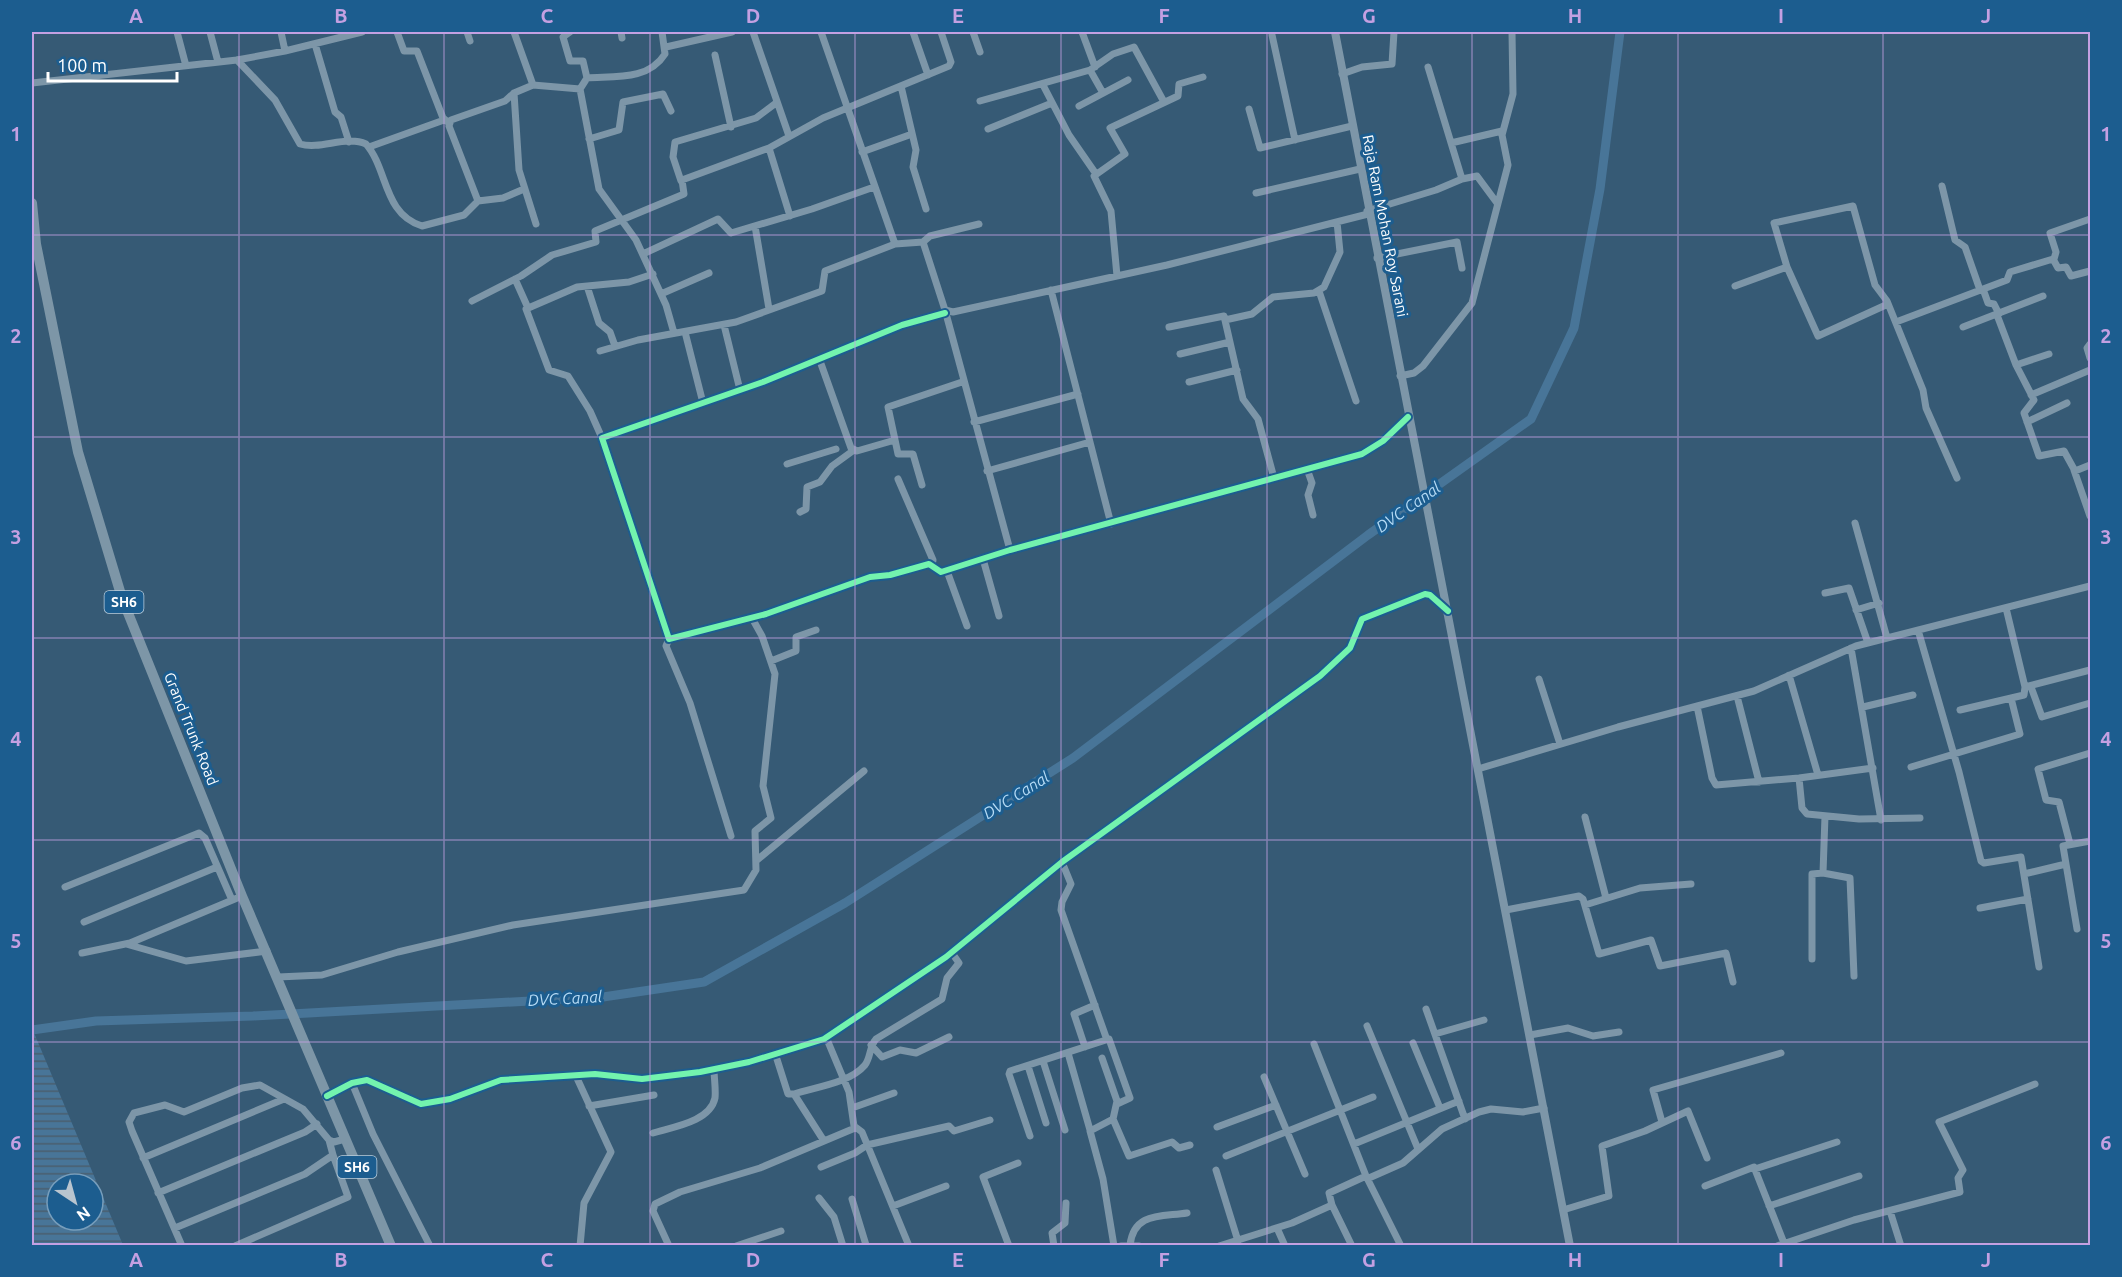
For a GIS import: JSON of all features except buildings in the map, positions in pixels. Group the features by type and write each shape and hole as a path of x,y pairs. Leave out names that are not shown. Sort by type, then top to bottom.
{"main road":[{"name":"Grand Trunk Road","path":"32,203 36,244 78,452 122,598 237,898 267,951 391,1245"}],"street":[{"path":"177,32 186,66"},
{"path":"210,32 218,62"},
{"path":"281,32 285,51"},
{"path":"32,84 237,60 362,32"},
{"path":"397,32 404,51 417,51 478,201"},
{"path":"467,32 470,41"},
{"path":"514,32 533,85"},
{"path":"570,32 563,37 570,61 583,61 587,78 580,89 599,189 622,219 643,254 661,294 674,333"},
{"path":"587,78 645,72 662,59 666,47 662,32"},
{"path":"666,47 732,32"},
{"path":"753,32 776,104 789,136"},
{"path":"820,32 895,244"},
{"path":"913,32 928,75"},
{"path":"681,181 769,148 846,108 949,66 951,62 941,32"},
{"path":"973,32 980,52"},
{"path":"1082,32 1103,93"},
{"name":"Raja Ram Mohan Roy Sarani","path":"1335,32 1368,212 1448,611 1570,1245"},
{"path":"1342,74 1362,67 1391,65 1394,32"},
{"path":"1400,376 1414,373 1423,366 1470,309 1508,165 1502,131 1513,94 1512,32"},
{"path":"1272,35 1295,140"},
{"path":"315,44 335,112 341,117 350,142"},
{"path":"981,101 1043,85 1093,68 1113,54 1135,48 1164,102"},
{"path":"715,55 731,127"},
{"path":"237,60 275,100 296,141 306,146 362,142 369,147 396,206 415,224 431,225 464,215 478,201 503,198 524,189"},
{"path":"1428,67 1462,179"},
{"path":"1095,174 1125,154 1110,130 1111,127 1179,95 1179,84 1203,76"},
{"path":"1079,106 1128,80"},
{"path":"369,147 505,101 514,93 533,85 580,89"},
{"path":"1043,85 1072,141 1095,174 1094,177 1111,211 1117,276"},
{"path":"901,86 917,154 913,166 926,209"},
{"path":"514,93 518,160 524,189 536,224"},
{"path":"589,139 619,130 623,102 664,94 671,111"},
{"path":"988,129 1052,103"},
{"path":"472,301 515,279 552,255 596,242 595,231 684,194 673,157 675,142 682,138 731,127 756,118 776,104"},
{"path":"1249,109 1260,148 1352,126"},
{"path":"1451,144 1502,131"},
{"path":"862,152 912,134"},
{"path":"769,148 790,216"},
{"path":"1256,193 1360,169"},
{"path":"602,438 820,361 902,325 945,311 953,312 1117,276 1337,222 1436,190 1462,179 1477,176 1497,203"},
{"path":"1942,186 1956,240 1965,248 1988,303 1994,304 2016,365 2031,395 2033,402 2024,412 2039,456 2065,452 2091,516"},
{"path":"643,254 718,219 731,233 790,216 874,187"},
{"path":"1888,304 1818,336 1787,267 1775,223 1853,206 1875,285 1888,304 1896,322 1923,390 1926,408 1957,478"},
{"path":"2091,219 2050,233 2058,268 2066,267 2071,276 2091,271"},
{"path":"1225,320 1252,314 1273,297 1319,291 1327,283 1340,252 1337,222"},
{"path":"600,351 674,333 724,326 823,291 825,271 895,244 923,242 930,236 979,224"},
{"path":"755,226 769,309"},
{"path":"923,242 945,311 962,382 1010,550"},
{"path":"1377,258 1457,242 1462,268"},
{"path":"1896,322 2007,280 2010,272 2054,258"},
{"path":"1736,286 1787,267"},
{"path":"661,294 710,273"},
{"path":"528,308 577,287 629,282 653,274"},
{"path":"515,279 528,308 549,370 568,376 590,411 602,438 669,639 666,646 690,703 731,836"},
{"path":"587,286 599,323 610,332 615,346"},
{"path":"1051,290 1111,524"},
{"path":"1319,291 1356,401"},
{"path":"1963,327 2043,296"},
{"path":"1169,327 1222,315 1243,399 1259,423 1274,478"},
{"path":"724,326 740,390"},
{"path":"686,332 703,403"},
{"path":"1180,354 1230,342"},
{"path":"2091,344 2087,348 2091,358"},
{"path":"2016,365 2049,354"},
{"path":"820,361 835,406 854,450"},
{"path":"1189,382 1236,370"},
{"path":"2031,395 2091,370"},
{"path":"922,485 914,454 899,455 888,406 962,382"},
{"path":"974,422 1078,394"},
{"path":"2027,422 2067,402"},
{"path":"898,479 933,560 932,565 939,573 1010,550 1111,524 1374,448 1409,421"},
{"path":"800,513 806,509 807,487 820,482 832,466 854,450 895,440"},
{"path":"987,471 1090,442"},
{"path":"787,464 836,450"},
{"path":"2074,470 2091,465"},
{"path":"1307,469 1312,483 1308,495 1313,515"},
{"path":"1855,523 1887,638"},
{"path":"983,559 999,616"},
{"path":"669,639 752,618 870,577 932,565"},
{"path":"947,571 967,626"},
{"path":"1478,769 1560,744 1737,696 1851,648 2091,586"},
{"path":"1825,593 1848,587 1868,643"},
{"path":"325,1092 367,1080 379,1083 421,1104 429,1104 501,1080 603,1075 642,1079 714,1069 749,1062 826,1037 952,953 1062,862 1326,671 1350,648 1362,619 1425,594 1448,611"},
{"path":"1856,610 1878,603"},
{"path":"2006,608 2028,687 2042,717 2091,703"},
{"path":"279,979 322,975 398,952 513,925 741,891 753,877 757,860 755,831 771,819 763,786 775,674 752,618"},
{"path":"771,661 797,651 796,636 816,630"},
{"path":"1918,630 1954,755 1981,861 1984,863 2021,857 2039,967"},
{"path":"1851,648 1881,820"},
{"path":"2028,687 2091,670"},
{"path":"1789,675 1818,775"},
{"path":"1539,679 1560,744"},
{"path":"1960,710 2025,694 2028,687"},
{"path":"1863,707 1912,695"},
{"path":"1737,696 1759,782"},
{"path":"1911,767 2020,734 2011,698"},
{"path":"1697,706 1714,782 1719,785 1799,778 1873,768"},
{"path":"2070,844 2059,802 2046,800 2038,769 2091,753"},
{"path":"757,860 864,771"},
{"path":"1799,778 1803,811 1807,814 1881,820 1920,818"},
{"path":"1823,873 1825,816"},
{"path":"1585,817 1606,898"},
{"path":"65,887 199,833 205,838 217,867 237,898 125,944 82,953"},
{"path":"2077,929 2063,847 2091,841"},
{"path":"1062,862 1071,884 1060,908 1107,1040 1111,1041 1130,1098 1117,1104"},
{"path":"2024,874 2066,864"},
{"path":"84,922 217,867"},
{"path":"1812,959 1812,874 1823,873 1850,877 1854,976"},
{"path":"1584,905 1640,888 1690,884"},
{"path":"1506,910 1579,896 1584,905 1598,954 1651,940 1660,966 1726,953 1733,982"},
{"path":"1980,908 2028,899"},
{"path":"125,944 186,961 267,951"},
{"path":"775,1053 788,1094 844,1079 866,1064 871,1045 876,1039 942,999 947,978 959,963 952,953"},
{"path":"1085,1047 1074,1014 1095,1005"},
{"path":"1426,1010 1465,1119"},
{"path":"1435,1034 1484,1020"},
{"path":"1367,1026 1418,1149"},
{"path":"1530,1035 1568,1028 1593,1036 1618,1032"},
{"path":"826,1037 844,1079 855,1128"},
{"path":"871,1045 882,1057 900,1050 914,1054 949,1037"},
{"path":"1030,1136 1009,1074 1010,1071 1107,1040"},
{"path":"1413,1043 1440,1108"},
{"path":"1314,1044 1353,1144 1401,1245"},
{"path":"1068,1053 1103,1179 1114,1245"},
{"path":"1662,1122 1653,1090 1780,1053"},
{"path":"1102,1058 1117,1104 1113,1119 1129,1156 1172,1142 1179,1148 1190,1145"},
{"path":"1043,1061 1065,1130"},
{"path":"1028,1066 1046,1123"},
{"path":"653,1132 694,1120 711,1107 715,1096 714,1069"},
{"path":"576,1076 611,1152 584,1203 580,1245"},
{"path":"1264,1077 1305,1174"},
{"path":"352,1083 373,1134 430,1245"},
{"path":"1755,1169 1780,1244 1961,1191 1958,1178 1963,1170 1939,1122 2035,1084"},
{"path":"182,1245 143,1158 129,1122 130,1117 140,1111 165,1106 184,1112 252,1085 266,1086 303,1109 329,1140 348,1197 235,1245"},
{"path":"852,1108 894,1093"},
{"path":"794,1094 824,1141"},
{"path":"589,1106 654,1095"},
{"path":"1226,1156 1373,1097"},
{"path":"143,1158 284,1099"},
{"path":"1353,1144 1459,1101"},
{"path":"1217,1127 1276,1105"},
{"path":"1352,1245 1332,1205 1329,1193 1403,1162 1442,1129 1465,1119 1491,1109 1523,1112 1544,1108"},
{"path":"1563,1210 1609,1196 1602,1146 1689,1111 1707,1158"},
{"path":"1090,1130 1113,1119"},
{"path":"821,1167 855,1153 867,1145 950,1126 954,1131 990,1120"},
{"path":"158,1193 304,1132 317,1124"},
{"path":"669,1245 653,1211 656,1204 708,1182 760,1168 855,1128"},
{"path":"855,1128 862,1132 909,1245"},
{"path":"329,1140 334,1142 345,1139"},
{"path":"1705,1186 1752,1167 1755,1169 1837,1142"},
{"path":"175,1228 305,1174 333,1155"},
{"path":"1009,1245 983,1177 1018,1163"},
{"path":"1216,1170 1238,1241"},
{"path":"1769,1206 1859,1176"},
{"path":"893,1206 946,1186"},
{"path":"819,1198 834,1217 843,1245"},
{"path":"852,1199 866,1245"},
{"path":"1054,1245 1052,1233 1065,1223 1066,1203"},
{"path":"1220,1245 1277,1228 1332,1205"},
{"path":"1890,1211 1901,1245"},
{"path":"1130,1245 1133,1229 1143,1220 1187,1213"},
{"path":"1277,1228 1285,1245"},
{"path":"736,1245 781,1231"},
{"path":"1121,1245 1139,1245"}],"water":[{"path":"32,1028 92,1172 45,1172 45,1232 105,1232 105,1202 123,1245 32,1245"}],"waterway":[{"name":"DVC Canal","path":"32,1030 96,1021 253,1016 603,997 704,982 845,903 1073,758 1368,535 1531,419 1574,328 1600,189 1620,32"}],"cycle path":[{"path":"945,313 902,325 763,382 602,438 669,639 766,614 870,577 890,575 929,564 941,572 1010,550 1362,454 1383,441 1408,417"},
{"path":"327,1096 352,1083 367,1080 421,1104 450,1099 501,1080 595,1074 642,1079 700,1072 749,1062 824,1039 946,957 1062,862 1320,676 1350,648 1362,619 1425,594 1430,595 1448,611"}]}
